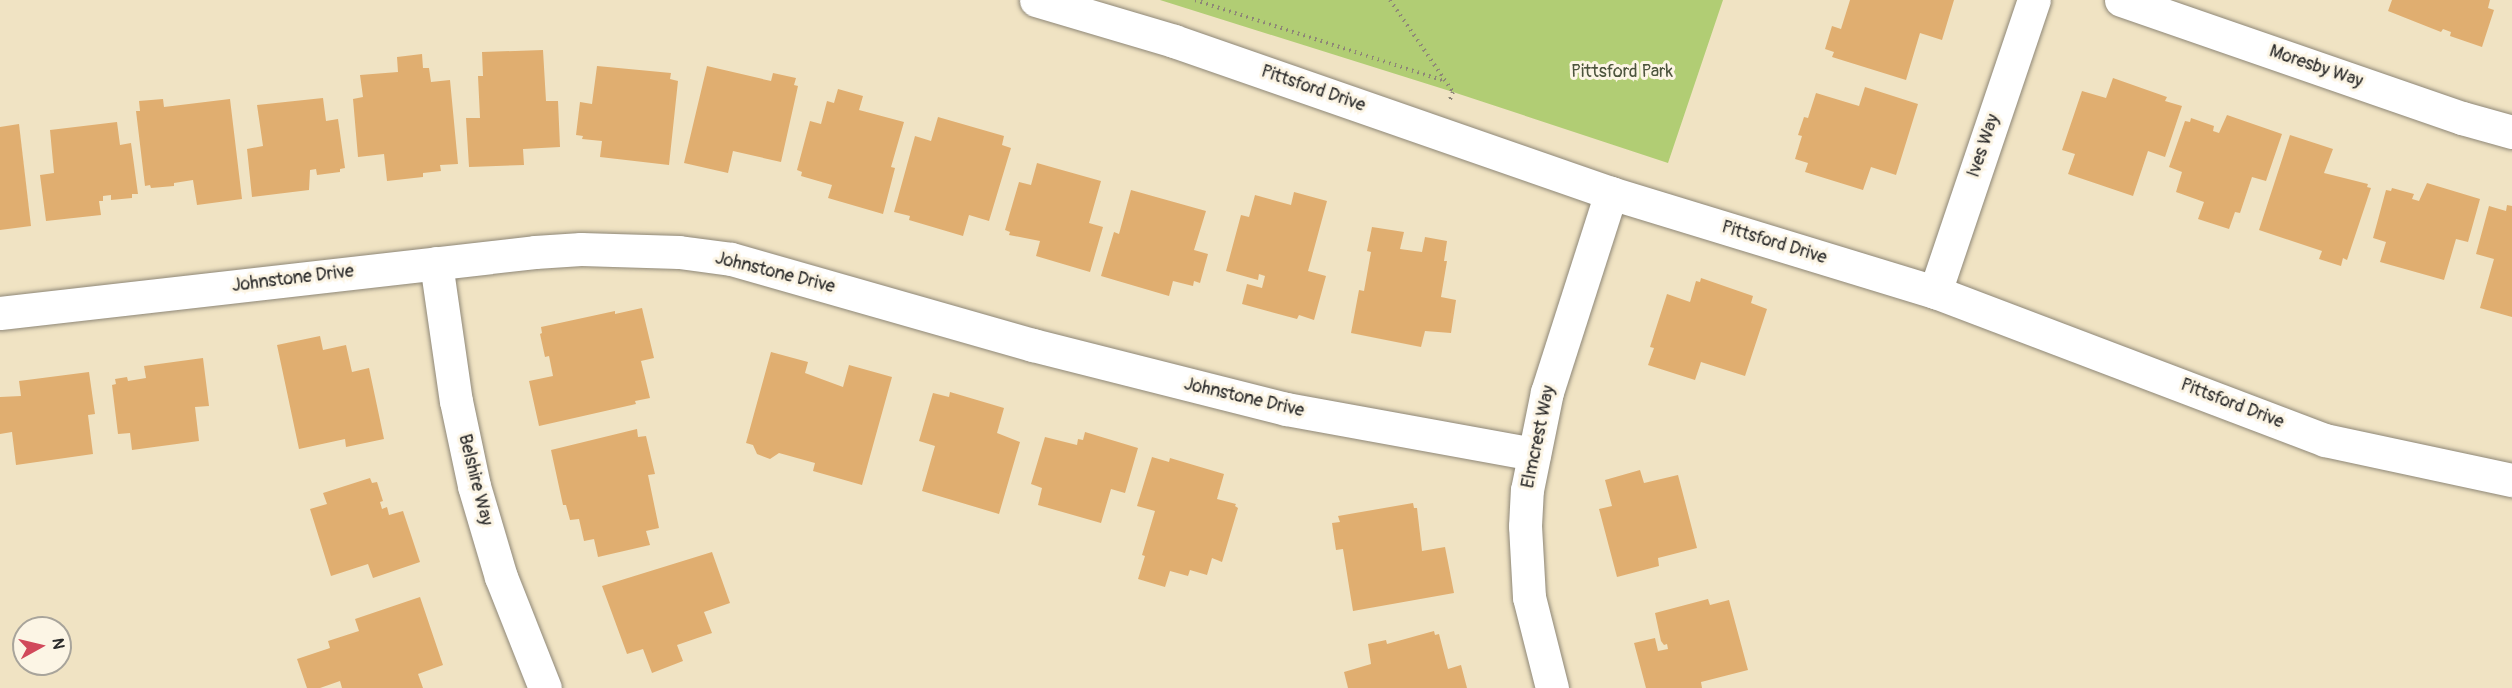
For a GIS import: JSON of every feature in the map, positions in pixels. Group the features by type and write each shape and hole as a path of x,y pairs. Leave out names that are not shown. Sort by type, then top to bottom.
{"street":[{"name":"Pittsford Drive","path":"1036,0 1174,41 1611,193 1935,292 2325,440 2512,480"},
{"name":"Ives Way","path":"1935,292 2034,0"},
{"name":"Moresby Way","path":"2121,0 2462,118 2512,132"},
{"name":"Elmcrest Way","path":"1552,688 1529,597 1525,526 1527,489 1547,392 1611,193"},
{"name":"Johnstone Drive","path":"0,313 436,263 581,249 679,252 731,259 1033,345 1286,409 1534,454"},
{"name":"Belshire Way","path":"436,263 456,401 474,486 501,577 545,688"}],"path":[{"path":"1195,0 1444,81"},
{"path":"1390,0 1453,92 1440,134"}],"green space":[{"name":"Pittsford Park","path":"1160,0 1723,0 1668,163 1453,92"}],"building":[{"path":"1850,0 1954,0 1942,40 1920,33 1906,80 1832,57 1834,52 1825,49 1832,26 1841,29"},
{"path":"2392,0 2490,0 2488,8 2494,10 2482,47 2450,36 2451,32 2443,29 2441,32 2388,11"},
{"path":"543,50 546,101 558,101 560,147 523,149 524,165 469,167 466,118 480,118 478,76 483,76 482,52"},
{"path":"422,54 423,68 429,68 431,82 450,80 458,164 440,165 441,171 423,173 423,177 387,181 384,154 358,157 353,99 363,97 360,75 398,72 397,57"},
{"path":"597,66 671,73 670,79 678,81 669,165 600,157 602,141 582,139 583,136 576,135 580,102 592,104"},
{"path":"707,66 771,81 773,73 796,78 794,85 798,86 781,162 733,151 728,173 684,163"},
{"path":"2113,78 2167,97 2165,101 2182,106 2165,157 2148,151 2133,196 2068,174 2075,154 2062,150 2082,91 2106,98"},
{"path":"1865,87 1918,104 1896,175 1871,167 1863,190 1805,172 1808,163 1795,159 1802,136 1798,135 1804,117 1808,118 1816,93 1859,106"},
{"path":"838,89 863,96 859,110 904,122 891,167 895,168 883,214 828,198 832,185 801,176 802,172 797,170 810,121 821,124 827,101 834,103"},
{"path":"323,98 326,121 338,119 345,168 340,169 340,172 317,175 316,169 310,170 309,190 252,197 247,149 263,146 257,105"},
{"path":"163,99 164,107 230,99 242,199 197,205 193,180 174,183 174,186 151,188 150,185 145,186 136,111 140,111 139,101"},
{"path":"2227,115 2282,134 2266,181 2252,177 2240,213 2235,212 2229,229 2198,219 2204,202 2176,192 2182,172 2169,167 2185,121 2190,122 2191,118 2214,126 2213,131 2219,133"},
{"path":"938,117 1004,136 1002,145 1011,148 989,221 969,215 963,236 909,220 910,216 894,212 915,136 931,141"},
{"path":"117,122 120,145 131,143 138,194 132,194 132,198 111,200 111,195 103,196 103,201 99,201 101,215 46,221 40,175 54,173 50,130"},
{"path":"19,124 31,226 0,230 0,127"},
{"path":"2290,135 2333,149 2324,173 2368,184 2367,187 2371,188 2347,260 2343,258 2341,266 2319,259 2322,251 2259,230"},
{"path":"1037,163 1101,181 1089,223 1103,227 1090,272 1036,256 1040,241 1009,235 1010,232 1005,230 1019,182 1031,185"},
{"path":"2427,183 2480,199 2468,242 2456,239 2444,280 2380,262 2386,242 2373,238 2386,190 2391,191 2392,188 2414,194 2412,199 2419,201"},
{"path":"1131,190 1206,211 1194,250 1208,254 1200,283 1194,281 1193,286 1173,281 1169,296 1101,276 1114,232 1119,234"},
{"path":"1294,192 1327,201 1308,271 1326,276 1314,320 1299,315 1297,319 1242,304 1247,284 1262,288 1265,276 1259,274 1258,280 1226,271 1241,215 1249,217 1255,195 1291,205"},
{"path":"2507,205 2512,206 2512,317 2480,308 2494,259 2476,254 2489,206 2506,211"},
{"path":"1372,227 1404,232 1400,249 1422,252 1425,237 1447,241 1444,261 1447,261 1441,297 1456,300 1451,333 1425,331 1421,347 1351,333 1359,290 1364,291 1371,252 1367,251"},
{"path":"1701,278 1753,296 1751,303 1767,309 1745,376 1701,362 1695,380 1648,365 1654,348 1650,347 1667,294 1690,302 1696,281 1700,282"},
{"path":"642,308 654,358 641,361 650,398 635,401 636,404 539,426 529,381 553,376 549,356 545,357 540,334 542,333 541,327 615,311 615,314"},
{"path":"320,336 323,350 346,345 352,372 369,368 384,439 346,447 345,439 299,449 277,345"},
{"path":"771,352 808,362 805,373 843,387 849,365 892,377 862,485 813,471 815,463 779,453 770,459 757,454 753,445 746,443"},
{"path":"203,358 209,406 195,407 199,441 132,450 130,433 118,434 112,385 116,384 115,379 127,377 128,381 146,378 144,366"},
{"path":"89,372 95,414 88,415 93,454 16,465 12,432 0,434 0,397 21,396 19,381"},
{"path":"950,392 1004,408 997,433 1020,442 999,514 922,491 935,446 919,441 933,393 949,397"},
{"path":"637,429 638,437 646,436 655,474 648,475 659,528 646,531 650,545 598,557 594,539 584,541 579,519 570,520 566,505 563,505 551,450"},
{"path":"1085,432 1138,448 1125,493 1111,489 1101,523 1038,505 1042,488 1031,484 1045,437 1077,445 1078,439 1083,440"},
{"path":"1152,457 1169,462 1170,458 1224,474 1217,499 1236,504 1238,508 1222,562 1212,558 1207,575 1190,570 1188,576 1170,571 1165,587 1138,579 1145,556 1142,555 1155,511 1137,506"},
{"path":"1640,470 1644,483 1678,475 1697,548 1658,558 1659,566 1617,577 1599,509 1612,506 1605,480"},
{"path":"370,478 372,483 377,482 383,501 380,502 382,509 387,507 389,515 403,511 420,562 373,578 368,564 331,576 310,509 327,504 323,493"},
{"path":"1413,503 1414,508 1417,508 1422,551 1445,547 1454,593 1353,611 1343,549 1336,550 1332,523 1340,522 1338,516"},
{"path":"712,552 730,603 704,612 712,633 677,645 683,661 652,673 643,649 627,654 602,586"},
{"path":"420,597 443,665 418,674 423,688 342,688 340,681 320,688 307,688 297,659 330,648 328,641 359,631 355,619"},
{"path":"1708,599 1710,605 1729,600 1748,670 1701,682 1702,688 1646,688 1634,643 1655,638 1658,651 1668,649 1667,644 1664,645 1661,641 1655,613"},
{"path":"1434,631 1435,635 1439,634 1448,669 1461,665 1467,688 1348,688 1344,672 1371,664 1368,644 1386,640 1387,644"}]}
